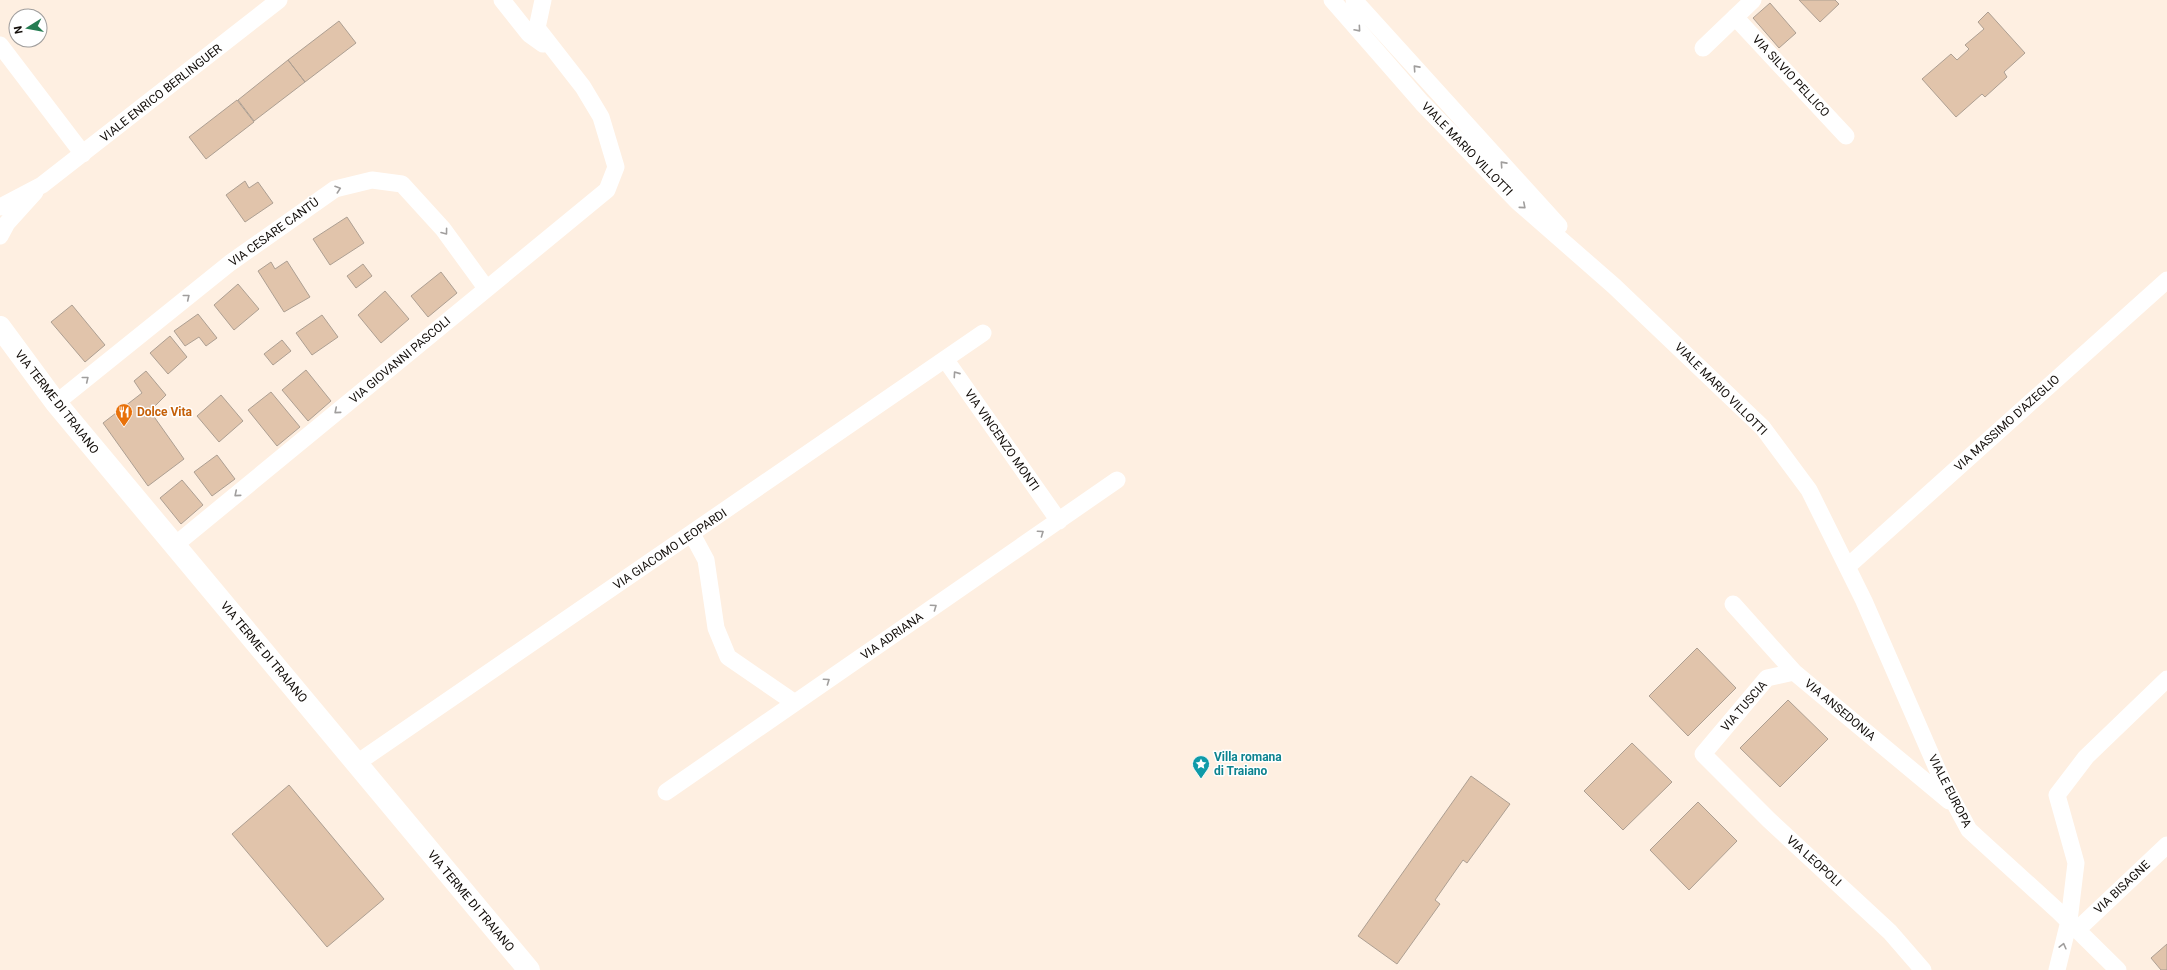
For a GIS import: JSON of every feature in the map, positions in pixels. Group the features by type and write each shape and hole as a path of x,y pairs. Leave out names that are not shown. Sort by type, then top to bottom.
{"main road":[{"name":"VIA TERME DI TRAIANO","path":"1,327 56,403 529,970"}],"street":[{"name":"VIALE ENRICO BERLINGUER","path":"0,207 42,185 279,0"},
{"path":"502,0 529,34 557,55"},
{"path":"543,0 538,28 557,55"},
{"name":"VIALE MARIO VILLOTTI","path":"1332,0 1422,103 1518,202 1614,286 1763,428 1809,490 1847,567"},
{"name":"VIALE MARIO VILLOTTI","path":"1354,0 1614,286"},
{"path":"1703,48 1753,0"},
{"name":"VIA SILVIO PELLICO","path":"1735,17 1846,136"},
{"path":"0,45 83,154"},
{"name":"VIA GIOVANNI PASCOLI","path":"175,545 607,190 616,167 601,118 583,87 557,55"},
{"name":"VIA CESARE CANTÙ","path":"56,403 230,263 335,189 372,180 402,184 443,229 486,288"},
{"name":"VIALE ENRICO BERLINGUER","path":"0,236 7,223 42,185"},
{"name":"VIA MASSIMO D'AZEGLIO","path":"1847,567 2167,280"},
{"name":"VIA GIACOMO LEOPARDI","path":"357,763 692,534 982,333"},
{"name":"VIA VINCENZO MONTI","path":"945,359 1059,521"},
{"name":"VIA ADRIANA","path":"666,792 1117,480"},
{"path":"692,534 706,560 716,628 728,657 795,703"},
{"name":"VIALE EUROPA","path":"1847,567 1864,600 1942,780 1969,830 2073,926 2118,970"},
{"name":"VIA ANSEDONIA","path":"1733,604 1794,672 1957,807"},
{"name":"VIA TUSCIA","path":"1703,754 1767,678 1794,672"},
{"path":"2057,970 2073,926 2076,863 2057,795 2086,757 2167,679"},
{"name":"VIA LEOPOLI","path":"1703,754 1769,820 1890,932 1924,970"},
{"name":"VIA BISAGNE","path":"2073,926 2167,845"}],"building":[{"path":"1799,0 1835,0 1839,4 1820,22"},
{"path":"1770,3 1796,33 1779,48 1753,18"},
{"path":"1988,12 2025,53 2004,72 2007,77 1985,97 1982,94 1956,117 1922,79 1951,54 1957,60 1969,49 1965,45 1984,29 1978,22"},
{"path":"339,21 356,43 305,82 288,60"},
{"path":"288,60 305,82 254,121 238,100"},
{"path":"237,100 254,122 206,159 189,137"},
{"path":"245,181 249,188 258,182 273,203 245,222 226,195"},
{"path":"347,217 364,243 330,265 313,239"},
{"path":"287,261 310,297 284,312 258,271 271,262 275,269"},
{"path":"363,264 372,276 356,288 347,276"},
{"path":"441,272 457,293 428,317 411,296"},
{"path":"238,284 259,309 234,330 214,305"},
{"path":"385,291 409,319 381,343 358,315"},
{"path":"72,305 105,345 85,362 51,322"},
{"path":"198,314 217,338 206,346 199,337 185,346 174,331"},
{"path":"322,315 338,337 312,355 296,333"},
{"path":"170,336 187,357 168,374 150,353"},
{"path":"282,340 291,351 273,365 264,354"},
{"path":"306,370 331,401 308,421 282,390"},
{"path":"146,371 166,395 150,411 184,459 148,486 103,423 142,393 134,381"},
{"path":"271,392 300,427 277,446 248,410"},
{"path":"221,395 243,421 219,442 197,416"},
{"path":"217,455 235,479 212,496 194,472"},
{"path":"182,480 203,505 181,524 160,498"},
{"path":"1697,648 1736,688 1688,736 1649,696"},
{"path":"1788,700 1828,739 1780,787 1740,748"},
{"path":"1632,743 1672,782 1623,830 1584,791"},
{"path":"1471,776 1510,804 1467,863 1463,860 1435,900 1440,904 1397,964 1358,936"},
{"path":"289,785 384,899 327,947 232,834"},
{"path":"1698,802 1737,841 1689,890 1650,850"},
{"path":"2167,944 2167,970 2161,970 2151,958"}],"place":[{"name":"Dolce Vita","path":"124,427"},
{"name":"Villa romana di Traiano","path":"1201,779"}]}
